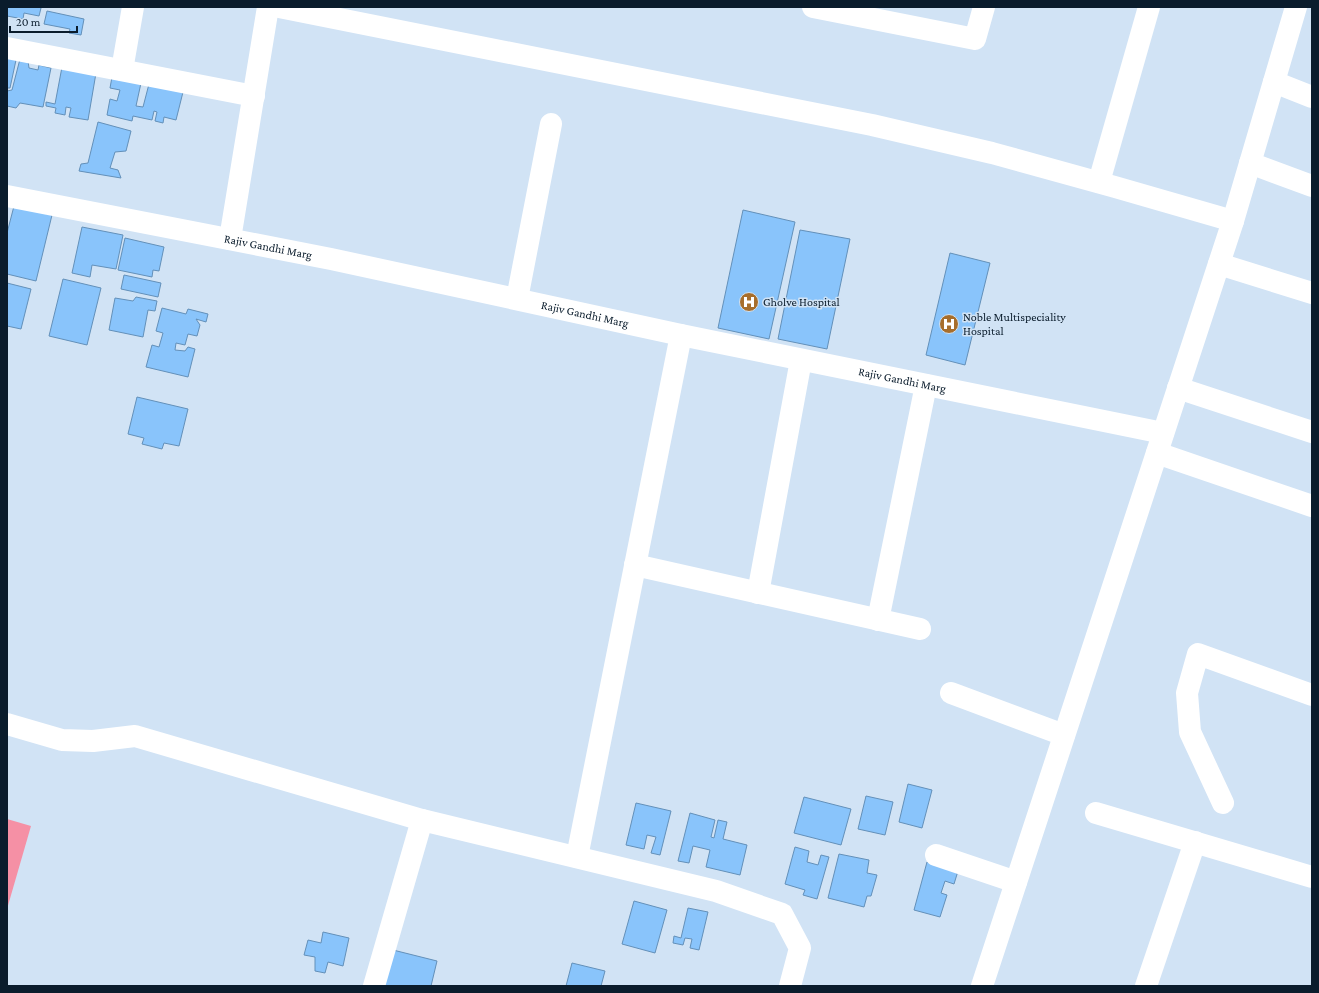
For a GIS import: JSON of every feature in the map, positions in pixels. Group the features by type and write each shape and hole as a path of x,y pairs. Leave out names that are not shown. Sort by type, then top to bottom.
{"street":[{"path":"122,70 133,7"},
{"path":"230,239 268,7"},
{"path":"279,7 872,125 992,153 1099,182 1233,222"},
{"path":"821,8 975,39 984,7"},
{"path":"1099,182 1149,7"},
{"path":"982,986 1233,222 1296,7"},
{"path":"7,48 254,96"},
{"path":"1274,82 1312,97"},
{"path":"517,299 551,124"},
{"path":"1250,163 1312,186"},
{"name":"Rajiv Gandhi Marg","path":"7,196 331,259 681,335 1164,433"},
{"path":"1219,264 1312,293"},
{"path":"577,857 681,335"},
{"path":"758,593 801,360"},
{"path":"878,620 926,385"},
{"path":"1178,388 1312,432"},
{"path":"1157,454 1312,506"},
{"path":"635,565 920,629"},
{"path":"1223,803 1190,732 1187,693 1198,654 1309,690"},
{"path":"951,693 1064,735"},
{"path":"7,724 62,740 93,741 135,736 422,820 716,890 782,914 800,948 790,986"},
{"path":"1096,813 1312,877"},
{"path":"374,986 422,820"},
{"path":"1146,986 1195,842"},
{"path":"936,855 1016,882"}],"shaded area":[{"path":"7,819 31,826 7,909"}],"building":[{"path":"7,7 41,8 39,16 24,13 23,19 7,16"},
{"path":"47,11 84,19 81,35 69,33 70,29 44,24"},
{"path":"7,57 16,60 10,88 7,88"},
{"path":"20,59 28,61 29,68 38,70 39,65 51,68 43,107 20,103 16,108 7,106 7,91 12,90"},
{"path":"62,67 96,73 88,120 69,117 71,108 66,107 65,115 55,113 56,108 46,106 46,102 55,104"},
{"path":"112,77 141,83 136,106 143,107 149,84 183,92 176,120 164,117 163,123 155,121 157,112 154,111 152,120 133,116 132,121 107,115 110,99 117,101 120,90 110,88"},
{"path":"98,122 131,131 126,151 115,152 110,168 118,170 121,178 79,171 81,164 88,163"},
{"path":"14,206 52,215 36,281 7,274 7,233"},
{"path":"743,210 795,222 769,339 718,328"},
{"path":"82,227 123,235 116,269 92,265 90,277 72,273"},
{"path":"800,230 850,239 827,349 778,339"},
{"path":"125,238 164,247 159,271 153,270 152,277 118,270"},
{"path":"950,253 990,263 965,365 926,355"},
{"path":"124,275 161,283 158,297 121,289"},
{"path":"63,279 101,288 87,345 49,336"},
{"path":"7,283 31,289 21,329 7,326"},
{"path":"136,297 157,301 155,311 148,310 143,337 109,330 115,298 133,301"},
{"path":"162,308 186,314 188,309 208,314 206,322 196,319 200,325 197,336 188,334 185,345 176,343 175,350 185,351 188,347 195,349 188,377 146,367 152,345 159,347 163,333 156,331"},
{"path":"137,397 188,409 179,446 164,443 162,449 142,444 144,438 128,434"},
{"path":"908,784 932,790 922,828 899,822"},
{"path":"866,796 893,802 885,835 858,829"},
{"path":"804,797 851,809 841,845 794,833"},
{"path":"636,803 671,811 660,855 651,853 656,837 647,835 644,849 626,845"},
{"path":"690,813 715,820 711,837 714,838 718,820 727,822 723,839 747,845 740,875 706,867 710,850 693,846 689,863 678,861"},
{"path":"795,847 809,851 807,862 818,865 821,855 829,857 817,899 803,895 805,890 785,884"},
{"path":"839,854 869,860 867,873 877,875 871,896 867,896 864,907 828,898"},
{"path":"927,862 958,871 954,884 945,881 941,893 947,895 940,917 914,910"},
{"path":"634,901 667,910 655,953 622,944"},
{"path":"688,908 708,912 699,950 690,948 692,939 685,938 683,945 673,943 674,936 681,938"},
{"path":"323,932 349,938 343,966 328,962 325,973 315,971 315,957 304,955 308,940 321,943"},
{"path":"389,949 437,961 431,986 388,986 380,984"},
{"path":"572,963 605,971 601,986 566,986"}],"place":[{"name":"Gholve Hospital","path":"749,302"},
{"name":"Noble Multispeciality Hospital","path":"949,324"}]}
